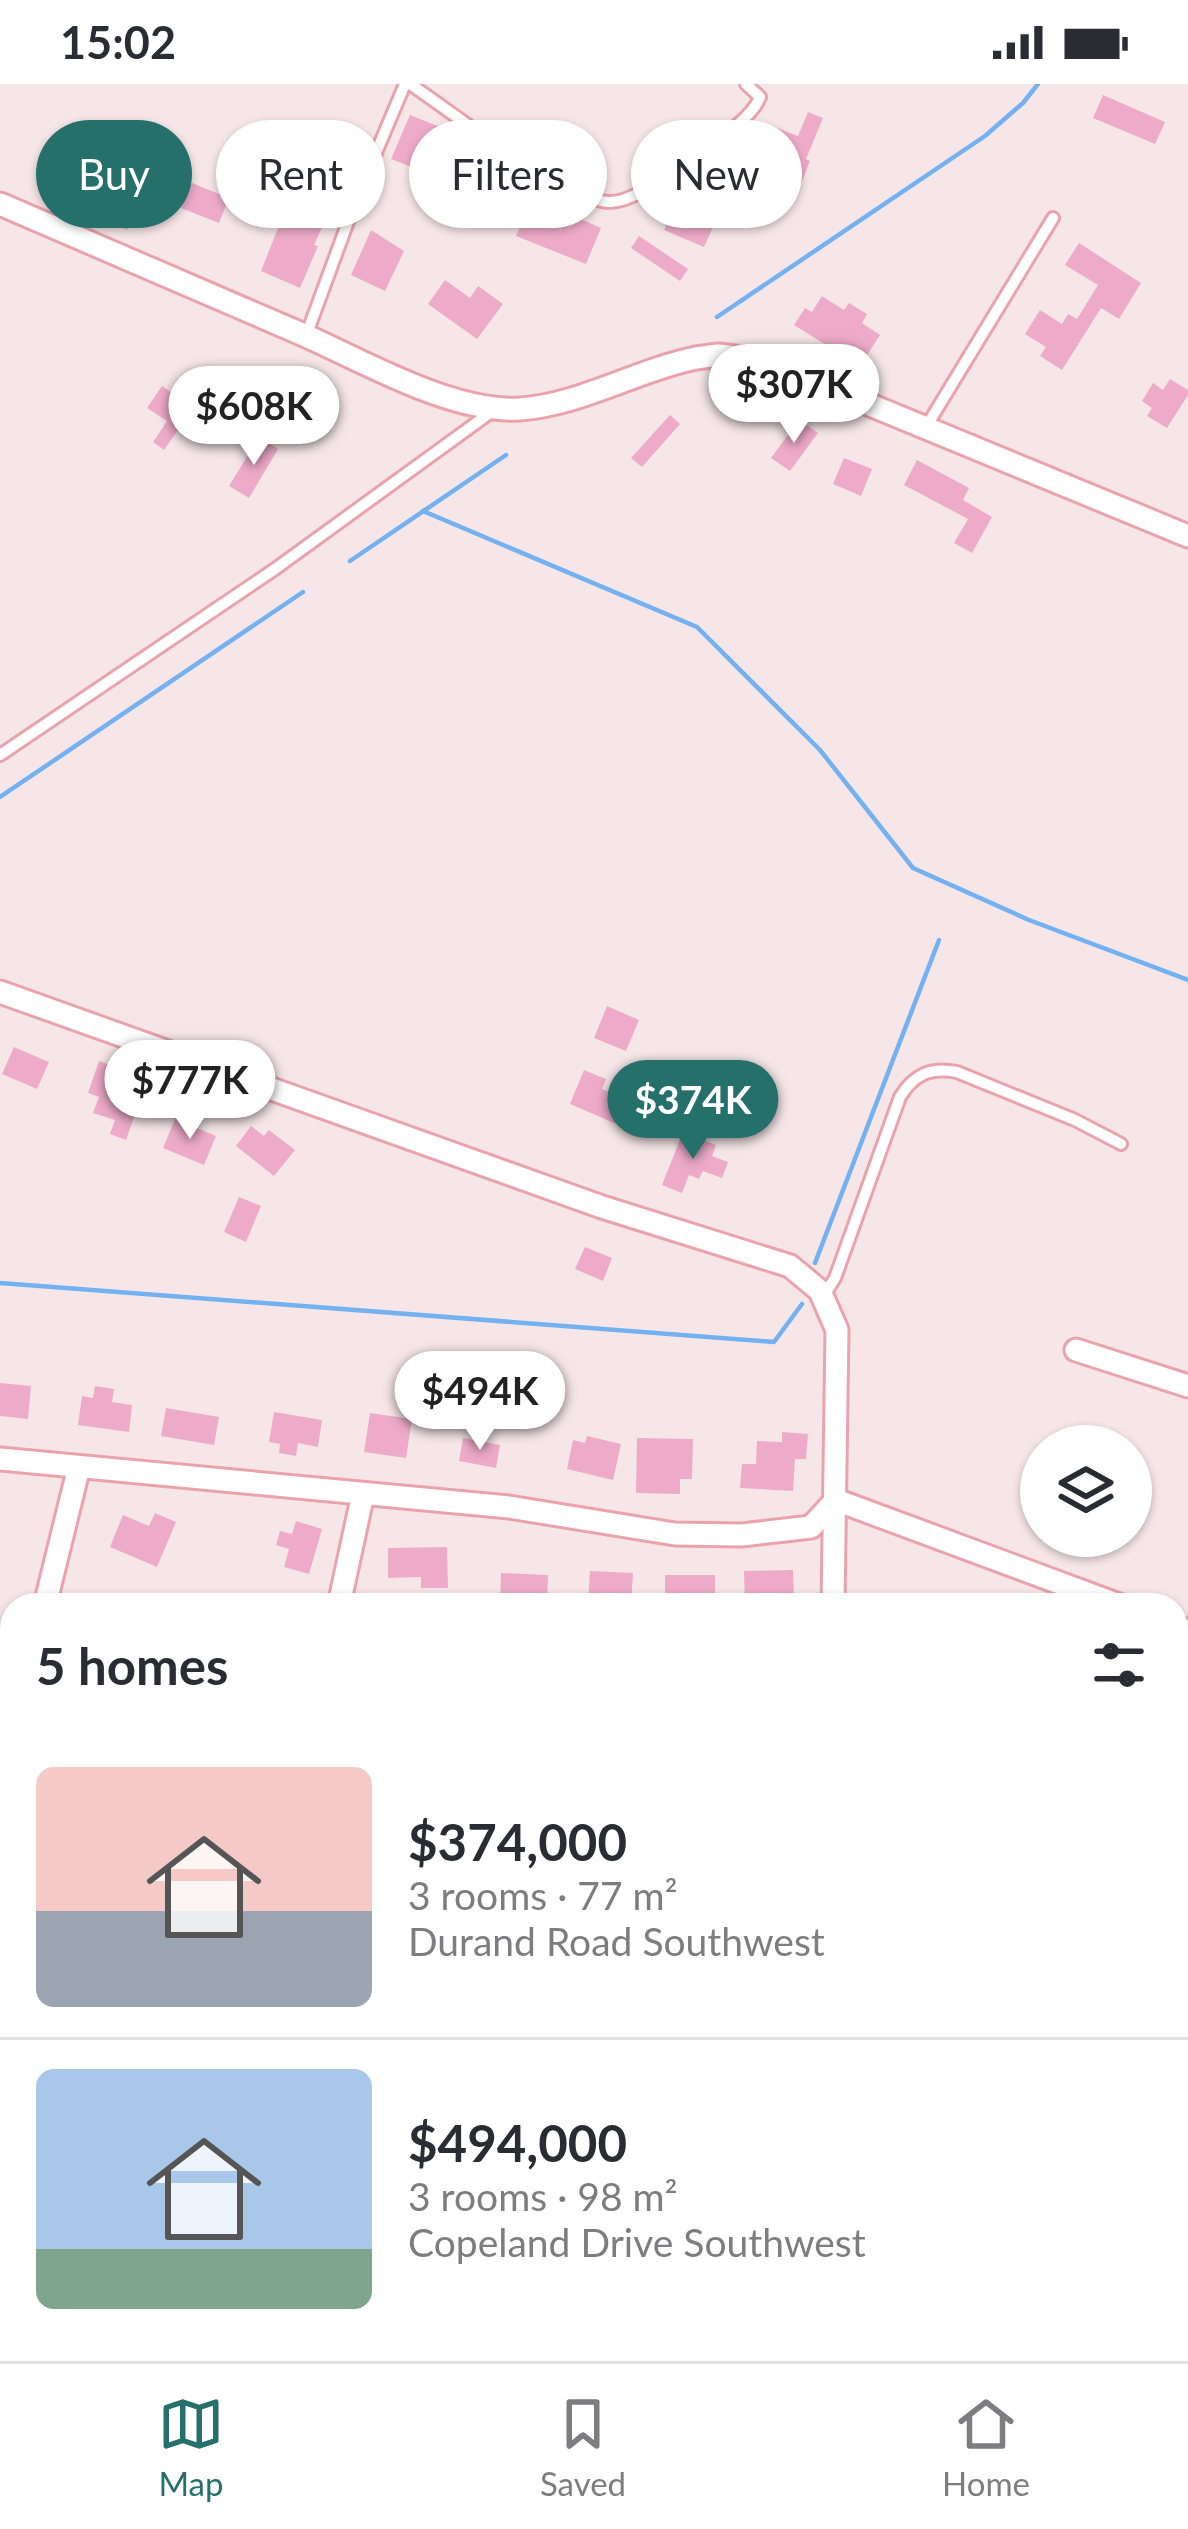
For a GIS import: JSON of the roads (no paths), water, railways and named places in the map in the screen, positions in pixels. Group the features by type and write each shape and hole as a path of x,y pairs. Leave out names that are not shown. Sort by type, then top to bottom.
{"street":[{"path":"0,204 432,390 496,408 555,403 674,362 718,355 785,367 1188,536"},
{"path":"0,992 602,1208 790,1266 822,1294 838,1330 833,1593"},
{"path":"1076,1349 1188,1386"},
{"path":"0,1459 508,1507 629,1528 697,1534 742,1535 811,1527 836,1500"},
{"path":"48,1593 79,1467"},
{"path":"341,1593 362,1494"},
{"path":"836,1500 1087,1593"}],"lane":[{"path":"306,336 356,200 408,84 566,188 610,202 631,196 714,142 754,108 760,97 746,84"},
{"path":"926,427 1053,218"},
{"path":"0,754 274,569 454,443 496,408"},
{"path":"822,1294 836,1278 900,1097 921,1075 937,1068 956,1072 1121,1144"}],"waterway":[{"path":"717,317 985,136 1038,84"},
{"path":"350,561 506,455"},
{"path":"423,511 697,627 820,750 913,868 1029,920 1188,980"},
{"path":"0,797 303,592"},
{"path":"815,1263 939,940"},
{"path":"0,1283 774,1342 802,1304"}]}
